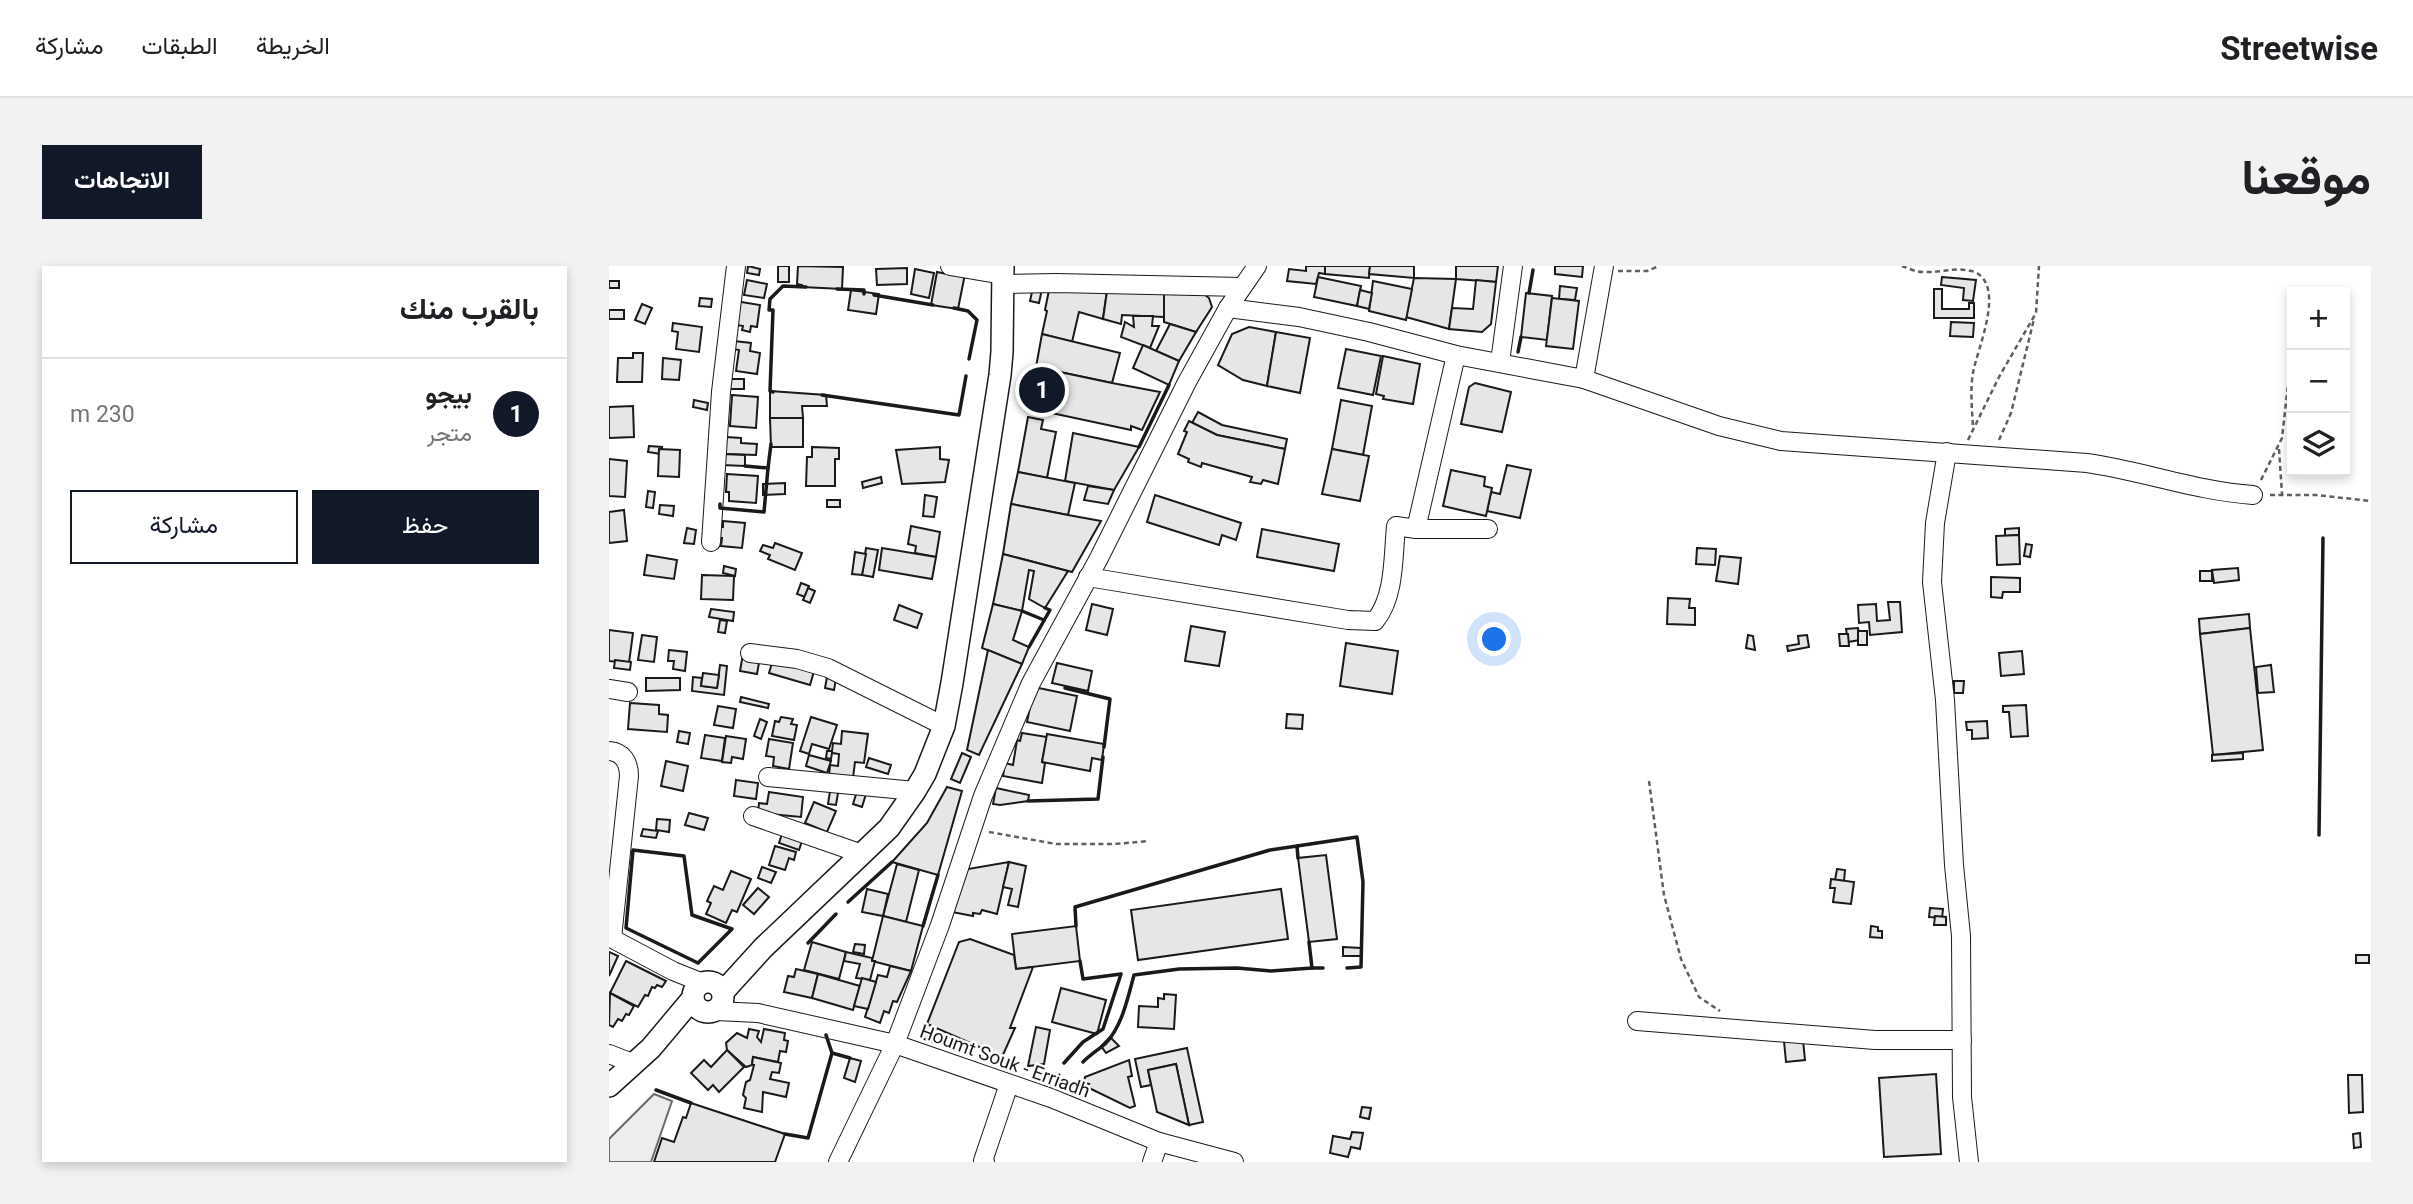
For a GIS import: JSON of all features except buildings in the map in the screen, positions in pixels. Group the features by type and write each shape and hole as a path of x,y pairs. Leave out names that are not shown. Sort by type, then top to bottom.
{"main road":[{"path":"609,1086 763,948 889,828 915,791 932,757 944,726 962,628 1000,375 1003,275"}],"street":[{"path":"711,542 719,418 736,266"},
{"path":"950,266 1056,283 1242,288"},
{"path":"838,1162 895,1044 940,925 972,829 1009,731 1031,683 1187,382 1228,308 1257,266"},
{"path":"1500,362 1513,266"},
{"path":"1584,379 1604,268"},
{"path":"1228,308 1338,324 1456,355 1584,379 1719,426 1781,441 1842,447 1954,452 2115,467 2205,490 2253,495"},
{"path":"1416,529 1456,355"},
{"path":"1954,452 1935,523 1932,582 1945,700 1954,865 1961,936 1962,1097 1969,1162"},
{"path":"1088,577 1348,620 1375,621 1384,610 1391,576 1396,526 1416,529 1488,529"},
{"path":"750,653 797,659 828,668 944,726"},
{"path":"609,689 628,692"},
{"path":"609,751 624,757 629,766 610,938"},
{"path":"768,777 915,791"},
{"path":"753,816 862,854"},
{"name":"Houmt Souk - Erriadh","path":"610,938 673,971 710,996 758,1013 895,1044 1009,1084 1159,1142 1234,1162"},
{"path":"1637,1021 1875,1040 1962,1040"},
{"path":"609,1054 632,1063"},
{"path":"983,1162 1009,1084"},
{"path":"1152,1162 1159,1142"}],"path":[{"path":"1604,268 1636,272 1659,266"},
{"path":"1902,266 1925,272 1951,267 1968,270 1979,273 1988,287 1988,317 1972,385 1973,427"},
{"path":"1991,456 2011,413 2036,313 2039,266"},
{"path":"1954,452 1973,427 2036,313"},
{"path":"2287,396 2279,446 2253,495 2282,494 2371,501"},
{"path":"2279,446 2282,494"},
{"path":"1649,781 1664,895 1681,959 1699,997 1750,1030"},
{"path":"972,829 1056,844 1149,841"}],"shaded area":[{"path":"654,1094 672,1101 651,1162 609,1162 609,1139"}],"wall":[{"path":"1529,293 1533,270"},
{"path":"773,392 770,391 773,310 769,310 770,299 783,286 806,287"},
{"path":"837,289 864,290 864,294"},
{"path":"874,295 933,305"},
{"path":"954,308 968,311 977,320 969,359"},
{"path":"1518,352 1521,337"},
{"path":"822,395 959,415 966,376"},
{"path":"1139,447 1169,385"},
{"path":"768,468 771,444"},
{"path":"720,504 720,508 764,512 768,468 745,466"},
{"path":"2319,835 2323,538"},
{"path":"1029,647 1050,610 1045,608"},
{"path":"1022,611 1044,620"},
{"path":"1065,688 1110,699 1104,747"},
{"path":"1028,801 1098,799 1103,757"},
{"path":"1297,846 1357,837 1363,882 1361,967 1347,968"},
{"path":"1076,926 1075,907 1270,850 1297,846 1298,858"},
{"path":"633,850 684,856 692,915 732,929 698,963 626,928 633,850"},
{"path":"848,902 892,862"},
{"path":"923,926 938,875"},
{"path":"808,943 836,914"},
{"path":"1083,1062 1105,1044 1116,1029 1134,975 1179,969 1237,968 1271,971 1312,968 1309,942"},
{"path":"1064,1063 1083,1042 1103,1029 1121,974 1083,979 1080,961"},
{"path":"1312,968 1323,968"},
{"path":"826,1035 832,1053"},
{"path":"785,1134 808,1138 832,1053 850,1058"},
{"path":"656,1090 691,1103"}],"place":[{"name":"بيجو","path":"1042,390"}]}
